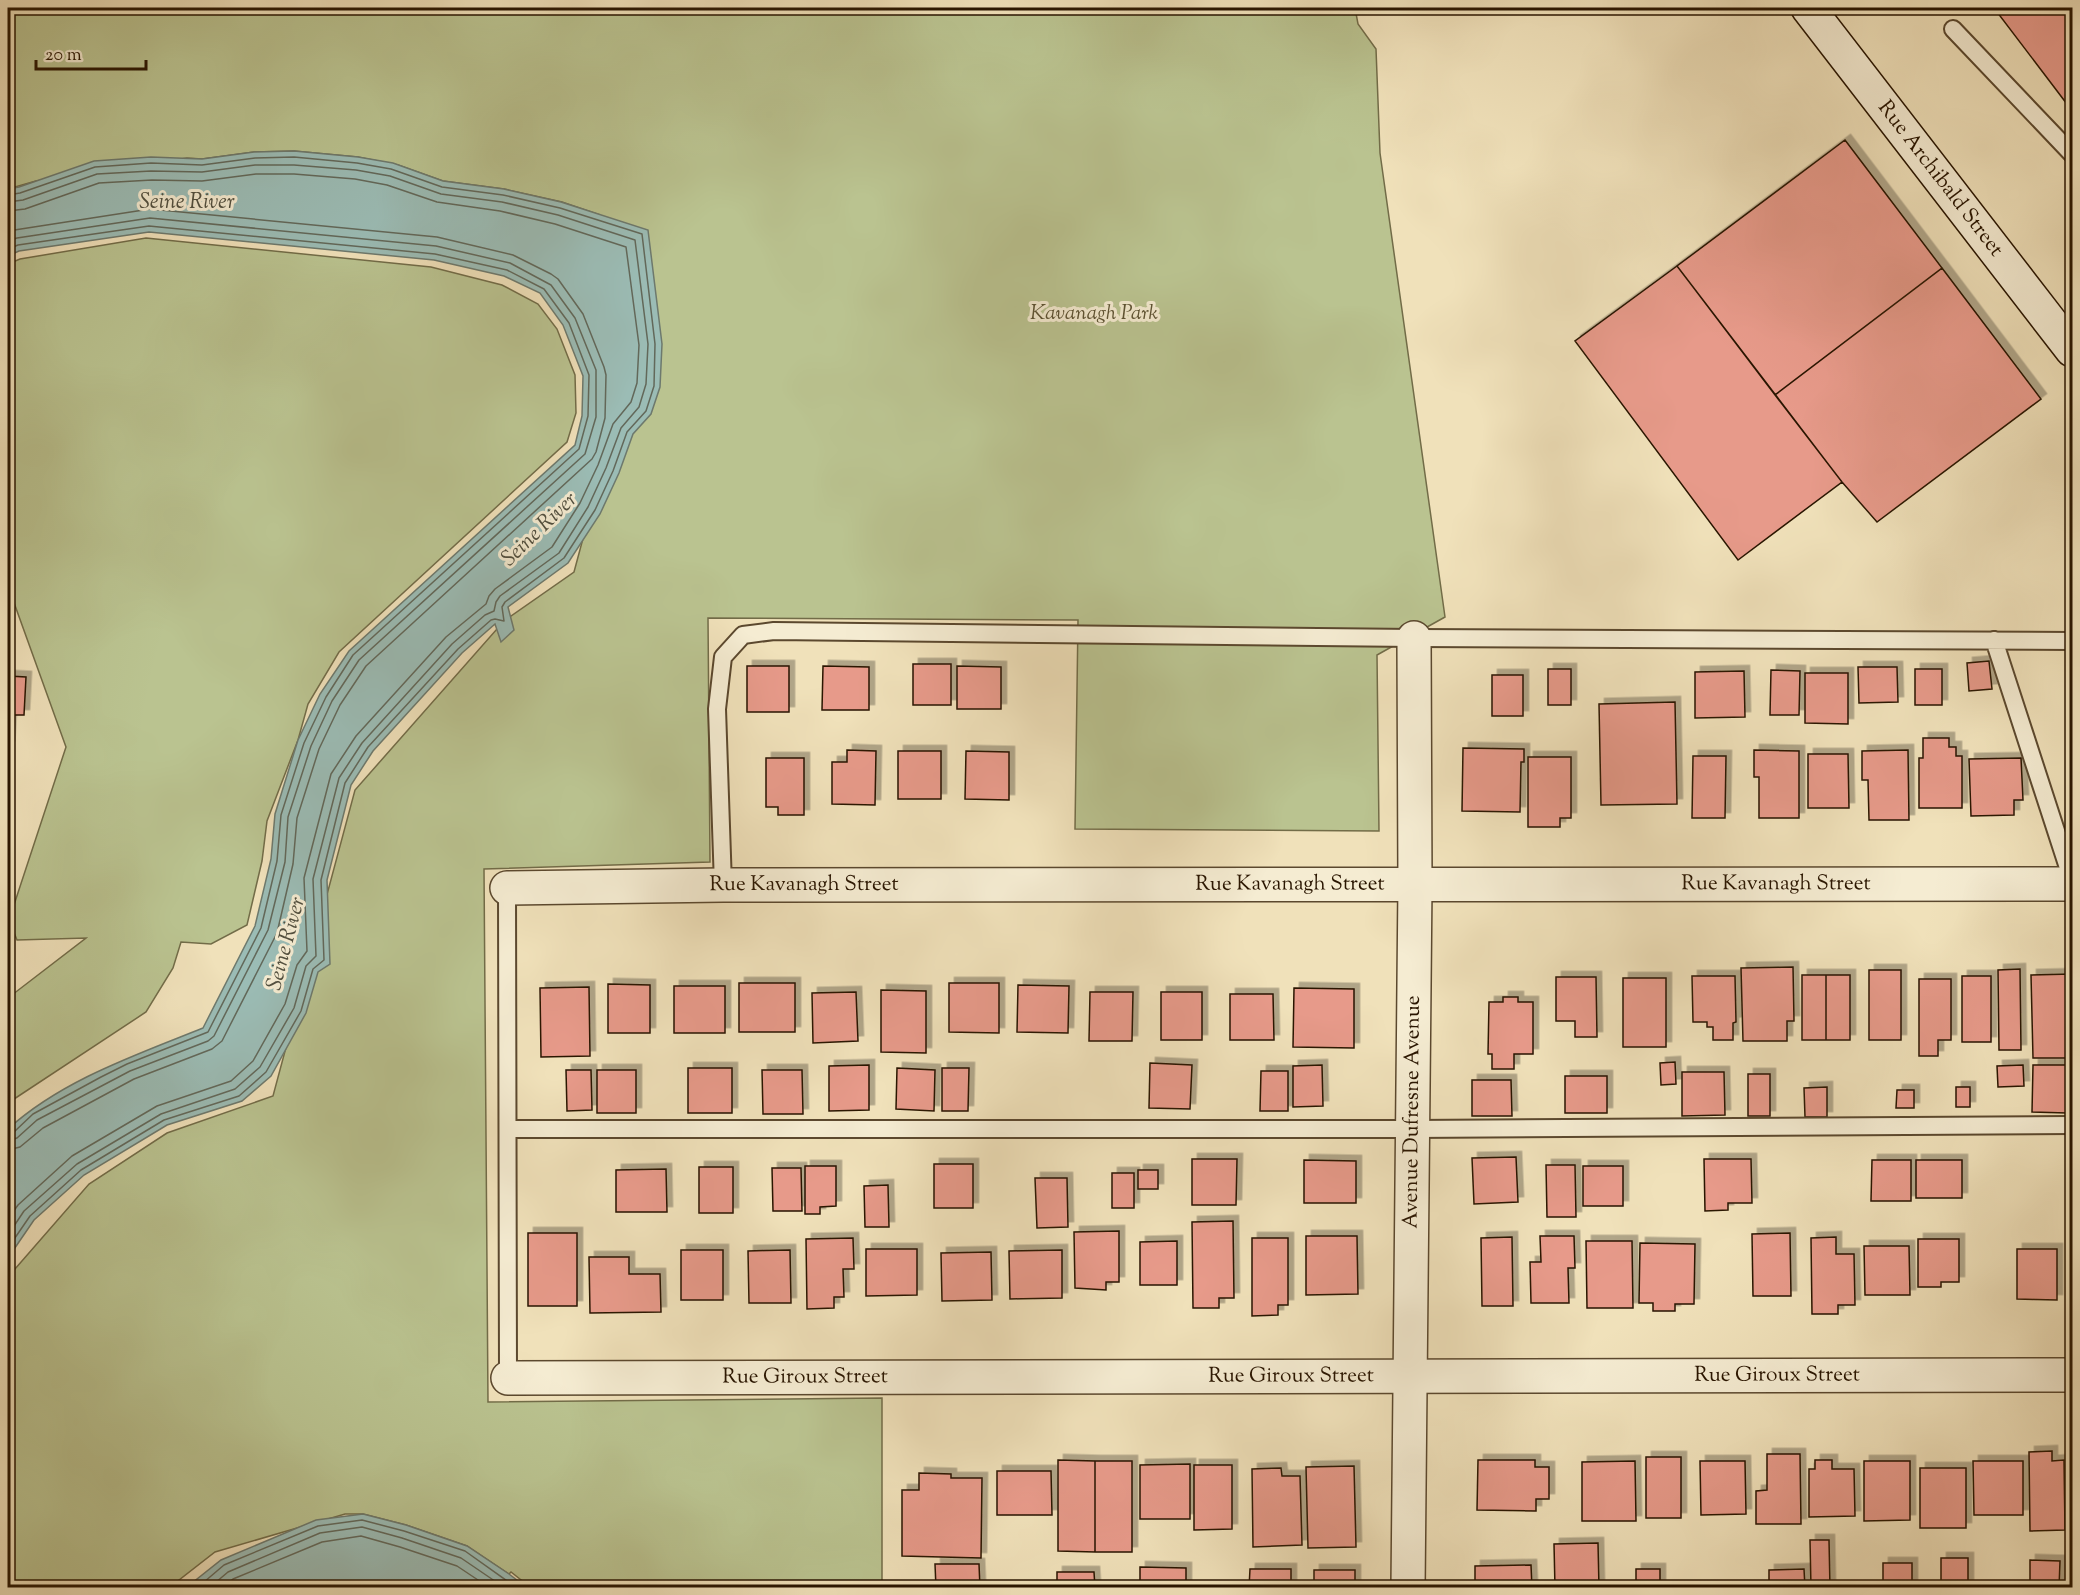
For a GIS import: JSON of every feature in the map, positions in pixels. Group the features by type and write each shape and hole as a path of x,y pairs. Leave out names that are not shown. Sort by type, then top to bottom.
{"street":[{"name":"Rue Archibald Street","path":"1808,8 2073,350"},
{"name":"Avenue Dufresne Avenue","path":"1408,1587 1415,884 1414,638"},
{"name":"Rue Kavanagh Street","path":"507,888 723,885 2073,882"},
{"name":"Rue Giroux Street","path":"508,1378 2073,1375"}],"lane":[{"path":"1953,29 2073,154"},
{"path":"723,885 717,709 723,657 743,635 774,631 1414,638 2073,641"},
{"path":"1994,640 2073,882"},
{"path":"507,888 508,1378"},
{"path":"508,1129 1413,1129 2073,1125"}],"green space":[{"name":"Kavanagh Park","path":"8,8 1355,8 1358,24 1376,49 1380,153 1445,617 1377,655 1379,831 1075,829 1078,620 708,618 710,862 484,869 488,1402 882,1398 882,1587 530,1587 511,1572 509,1574 467,1546 406,1525 363,1514 345,1514 215,1552 170,1587 8,1587 8,1277 89,1184 167,1133 273,1096 355,790 504,621 574,572 653,278 600,215 562,202 504,189 443,181 398,165 358,157 294,151 254,152 202,159 187,158 36,181 8,189"},
{"path":"146,238 431,267 502,285 538,304 557,329 575,375 576,413 567,442 339,652 308,704 298,740 267,821 262,861 247,925 211,944 181,942 173,968 146,1012 8,1103 8,998 86,938 17,940 9,920 66,747 8,586 8,264 20,259"}],"water":[{"name":"Seine River","path":"294,151 393,163 443,181 504,189 561,202 648,230 662,344 660,387 651,414 633,434 619,473 600,514 568,563 508,607 514,630 501,642 495,624 462,653 373,751 351,785 327,880 330,964 318,972 306,1013 271,1076 242,1101 167,1125 84,1175 34,1220 8,1258 8,1129 52,1096 101,1070 203,1028 255,926 271,859 275,814 298,740 320,694 349,651 575,445 582,416 583,376 563,325 540,293 504,276 434,260 149,232 19,251 8,256 8,189 94,161 151,157 202,159 254,152"},
{"path":"363,1514 406,1525 467,1546 526,1587 187,1587 221,1560 316,1520"}],"building":[{"path":"1994,8 2072,8 2072,106 2070,108"},
{"path":"1845,140 1942,268 1775,395 1677,266"},
{"path":"1677,266 1842,482 1738,560 1575,341"},
{"path":"1942,268 2041,399 1877,522 1842,482 1775,395"},
{"path":"1989,661 1992,689 1969,691 1967,663"},
{"path":"913,664 951,664 951,705 913,705"},
{"path":"747,666 789,666 789,712 747,712"},
{"path":"823,666 869,667 869,710 822,710"},
{"path":"957,666 1001,667 1001,709 957,709"},
{"path":"1858,667 1897,667 1898,702 1859,703"},
{"path":"1548,669 1571,669 1571,705 1548,705"},
{"path":"1915,669 1942,669 1942,705 1915,705"},
{"path":"1771,670 1800,671 1799,715 1770,715"},
{"path":"1744,671 1745,717 1695,718 1695,672"},
{"path":"1805,673 1848,673 1848,724 1805,723"},
{"path":"1492,675 1523,675 1523,716 1492,716"},
{"path":"8,676 26,677 24,715 11,715 9,747"},
{"path":"1675,702 1677,804 1601,805 1599,704"},
{"path":"1923,738 1949,738 1949,747 1956,747 1956,756 1962,756 1962,808 1919,808 1919,758 1923,758"},
{"path":"1463,748 1524,749 1524,762 1521,762 1520,812 1462,811"},
{"path":"847,750 876,751 875,805 832,804 832,762 847,762"},
{"path":"1754,750 1799,751 1799,818 1759,818 1759,777 1754,777"},
{"path":"1908,750 1909,820 1869,820 1868,780 1862,780 1862,751"},
{"path":"898,751 941,751 941,799 898,799"},
{"path":"966,751 1009,752 1009,800 965,799"},
{"path":"1808,754 1848,754 1849,808 1808,808"},
{"path":"1693,756 1726,756 1725,818 1692,818"},
{"path":"1528,757 1571,757 1571,818 1560,818 1560,827 1528,827"},
{"path":"766,758 804,758 804,815 778,815 778,807 766,807"},
{"path":"2021,758 2023,800 2014,800 2014,815 1971,816 1969,759"},
{"path":"1793,967 1794,1021 1787,1021 1787,1041 1743,1041 1741,968"},
{"path":"2020,969 2021,1050 1999,1050 1998,970"},
{"path":"1869,970 1901,970 1901,1040 1869,1040"},
{"path":"2072,974 2072,1058 2033,1058 2031,975"},
{"path":"1802,975 1826,975 1826,1040 1802,1040"},
{"path":"1826,975 1850,975 1850,1040 1826,1040"},
{"path":"1692,976 1735,976 1736,1022 1733,1023 1733,1040 1713,1040 1713,1027 1707,1027 1707,1022 1693,1022"},
{"path":"1962,976 1991,976 1991,1042 1962,1042"},
{"path":"1556,977 1596,977 1597,1037 1575,1037 1575,1021 1556,1021"},
{"path":"1623,978 1666,978 1666,1047 1623,1047"},
{"path":"1919,979 1951,979 1951,1040 1938,1040 1938,1056 1919,1056"},
{"path":"739,983 795,983 795,1032 739,1032"},
{"path":"949,983 999,983 999,1033 949,1032"},
{"path":"608,984 650,985 650,1033 608,1033"},
{"path":"1018,985 1069,986 1068,1033 1017,1032"},
{"path":"674,986 725,986 725,1033 674,1033"},
{"path":"589,987 590,1056 541,1057 540,988"},
{"path":"1294,988 1354,989 1354,1048 1293,1047"},
{"path":"881,990 926,991 926,1053 881,1052"},
{"path":"856,992 858,1041 813,1043 812,993"},
{"path":"1090,992 1133,992 1132,1041 1089,1041"},
{"path":"1161,992 1202,992 1202,1040 1161,1040"},
{"path":"1230,994 1273,994 1274,1040 1230,1040"},
{"path":"1503,997 1518,997 1518,1002 1533,1002 1533,1054 1514,1054 1514,1069 1492,1069 1492,1054 1488,1054 1489,1002 1503,1002"},
{"path":"1675,1062 1676,1084 1661,1085 1660,1063"},
{"path":"1150,1063 1192,1065 1190,1109 1149,1108"},
{"path":"869,1065 869,1110 829,1111 829,1066"},
{"path":"1322,1065 1323,1106 1293,1107 1293,1066"},
{"path":"2023,1065 2024,1086 1998,1087 1997,1066"},
{"path":"2033,1065 2068,1065 2067,1113 2032,1112"},
{"path":"688,1068 732,1068 732,1113 688,1113"},
{"path":"897,1068 935,1070 934,1111 896,1109"},
{"path":"942,1068 969,1068 968,1111 942,1111"},
{"path":"566,1070 591,1070 592,1110 567,1111"},
{"path":"597,1070 636,1070 636,1113 597,1113"},
{"path":"762,1070 802,1070 803,1114 763,1114"},
{"path":"1261,1071 1288,1071 1288,1111 1260,1111"},
{"path":"1682,1072 1724,1072 1725,1115 1682,1116"},
{"path":"1748,1074 1770,1074 1770,1116 1748,1116"},
{"path":"1565,1076 1607,1076 1607,1113 1565,1113"},
{"path":"1472,1080 1511,1080 1512,1116 1472,1116"},
{"path":"1827,1087 1827,1117 1805,1117 1804,1088"},
{"path":"1956,1087 1970,1087 1970,1107 1956,1107"},
{"path":"1897,1090 1914,1090 1914,1108 1896,1108"},
{"path":"1516,1157 1518,1202 1474,1204 1472,1158"},
{"path":"1192,1159 1237,1159 1236,1205 1192,1205"},
{"path":"1704,1159 1751,1159 1752,1203 1728,1203 1728,1210 1705,1211"},
{"path":"1304,1160 1356,1161 1356,1203 1304,1203"},
{"path":"1872,1160 1911,1160 1911,1201 1871,1201"},
{"path":"1916,1160 1962,1160 1962,1198 1916,1198"},
{"path":"934,1164 973,1164 973,1208 934,1208"},
{"path":"1546,1165 1575,1165 1576,1217 1547,1217"},
{"path":"805,1166 836,1166 836,1206 820,1207 820,1214 805,1214"},
{"path":"1583,1166 1623,1166 1623,1206 1583,1206"},
{"path":"699,1167 733,1167 733,1213 699,1213"},
{"path":"772,1168 801,1168 802,1211 773,1211"},
{"path":"666,1169 667,1212 616,1212 616,1170"},
{"path":"1138,1170 1158,1170 1158,1189 1138,1189"},
{"path":"1112,1173 1134,1173 1134,1208 1112,1208"},
{"path":"1035,1178 1067,1178 1068,1227 1037,1228"},
{"path":"888,1185 889,1227 865,1227 864,1186"},
{"path":"1233,1221 1234,1298 1219,1298 1219,1308 1193,1308 1192,1222"},
{"path":"1119,1231 1119,1282 1106,1282 1106,1290 1075,1288 1074,1232"},
{"path":"528,1233 577,1233 577,1306 528,1306"},
{"path":"1790,1233 1791,1296 1753,1296 1752,1234"},
{"path":"1306,1236 1357,1236 1358,1294 1306,1295"},
{"path":"1540,1236 1574,1236 1575,1268 1568,1268 1569,1303 1531,1303 1530,1262 1541,1262"},
{"path":"1512,1237 1513,1306 1482,1306 1481,1238"},
{"path":"1836,1237 1836,1254 1854,1254 1855,1305 1838,1305 1838,1314 1812,1314 1811,1238"},
{"path":"853,1238 854,1269 843,1269 844,1297 834,1297 834,1308 807,1309 806,1239"},
{"path":"1252,1238 1288,1238 1288,1305 1278,1305 1278,1315 1252,1316"},
{"path":"1918,1239 1959,1239 1959,1282 1941,1282 1941,1287 1918,1287"},
{"path":"1177,1241 1177,1285 1140,1285 1140,1242"},
{"path":"1586,1241 1632,1241 1633,1308 1587,1308"},
{"path":"1640,1243 1695,1244 1694,1304 1675,1304 1675,1311 1653,1311 1653,1303 1639,1303"},
{"path":"1864,1246 1909,1246 1910,1295 1865,1295"},
{"path":"866,1249 917,1249 917,1295 866,1296"},
{"path":"2017,1249 2057,1249 2057,1300 2017,1299"},
{"path":"681,1250 723,1250 723,1300 681,1300"},
{"path":"790,1250 791,1303 749,1303 748,1251"},
{"path":"1062,1250 1062,1298 1010,1299 1009,1251"},
{"path":"991,1252 992,1300 942,1301 941,1253"},
{"path":"589,1257 629,1257 629,1274 660,1274 661,1312 590,1313"},
{"path":"2052,1451 2052,1461 2064,1460 2065,1530 2030,1531 2029,1452"},
{"path":"1767,1454 1800,1454 1801,1524 1756,1524 1756,1491 1767,1490"},
{"path":"1646,1457 1681,1457 1681,1518 1646,1518"},
{"path":"1058,1460 1095,1461 1095,1552 1058,1551"},
{"path":"1478,1460 1535,1460 1535,1467 1549,1467 1549,1499 1536,1499 1536,1511 1477,1510"},
{"path":"1815,1460 1832,1460 1832,1469 1854,1469 1855,1516 1809,1517 1809,1469 1815,1469"},
{"path":"1095,1461 1132,1461 1132,1552 1095,1552"},
{"path":"1635,1461 1636,1521 1582,1521 1582,1462"},
{"path":"1700,1461 1745,1461 1746,1514 1701,1515"},
{"path":"1864,1461 1910,1461 1910,1520 1864,1521"},
{"path":"1973,1461 2023,1461 2023,1515 1974,1515"},
{"path":"1190,1464 1190,1519 1140,1519 1140,1465"},
{"path":"1194,1465 1232,1465 1232,1529 1194,1530"},
{"path":"1354,1466 1356,1547 1308,1548 1306,1467"},
{"path":"1281,1468 1282,1476 1300,1476 1302,1545 1253,1547 1252,1469"},
{"path":"1920,1468 1966,1468 1966,1528 1920,1528"},
{"path":"997,1471 1051,1471 1052,1515 997,1515"},
{"path":"919,1473 951,1474 951,1478 982,1478 981,1558 902,1556 902,1490 919,1490"},
{"path":"1810,1540 1829,1540 1830,1588 1811,1588"},
{"path":"1598,1543 1599,1588 1555,1588 1554,1544"},
{"path":"1941,1558 1968,1558 1968,1588 1941,1588"},
{"path":"2030,1560 2060,1561 2059,1588 2030,1588"},
{"path":"1883,1563 1912,1563 1912,1588 1883,1588"},
{"path":"935,1564 979,1564 980,1588 936,1588"},
{"path":"1531,1565 1532,1588 1475,1588 1475,1566"},
{"path":"1140,1567 1186,1568 1186,1588 1140,1588"},
{"path":"1250,1569 1291,1569 1291,1588 1249,1588"},
{"path":"1636,1569 1660,1569 1660,1588 1636,1588"},
{"path":"1804,1569 1805,1588 1769,1588 1769,1570"},
{"path":"1314,1570 1355,1570 1355,1588 1314,1588"},
{"path":"1057,1572 1094,1572 1095,1588 1057,1588"}]}
